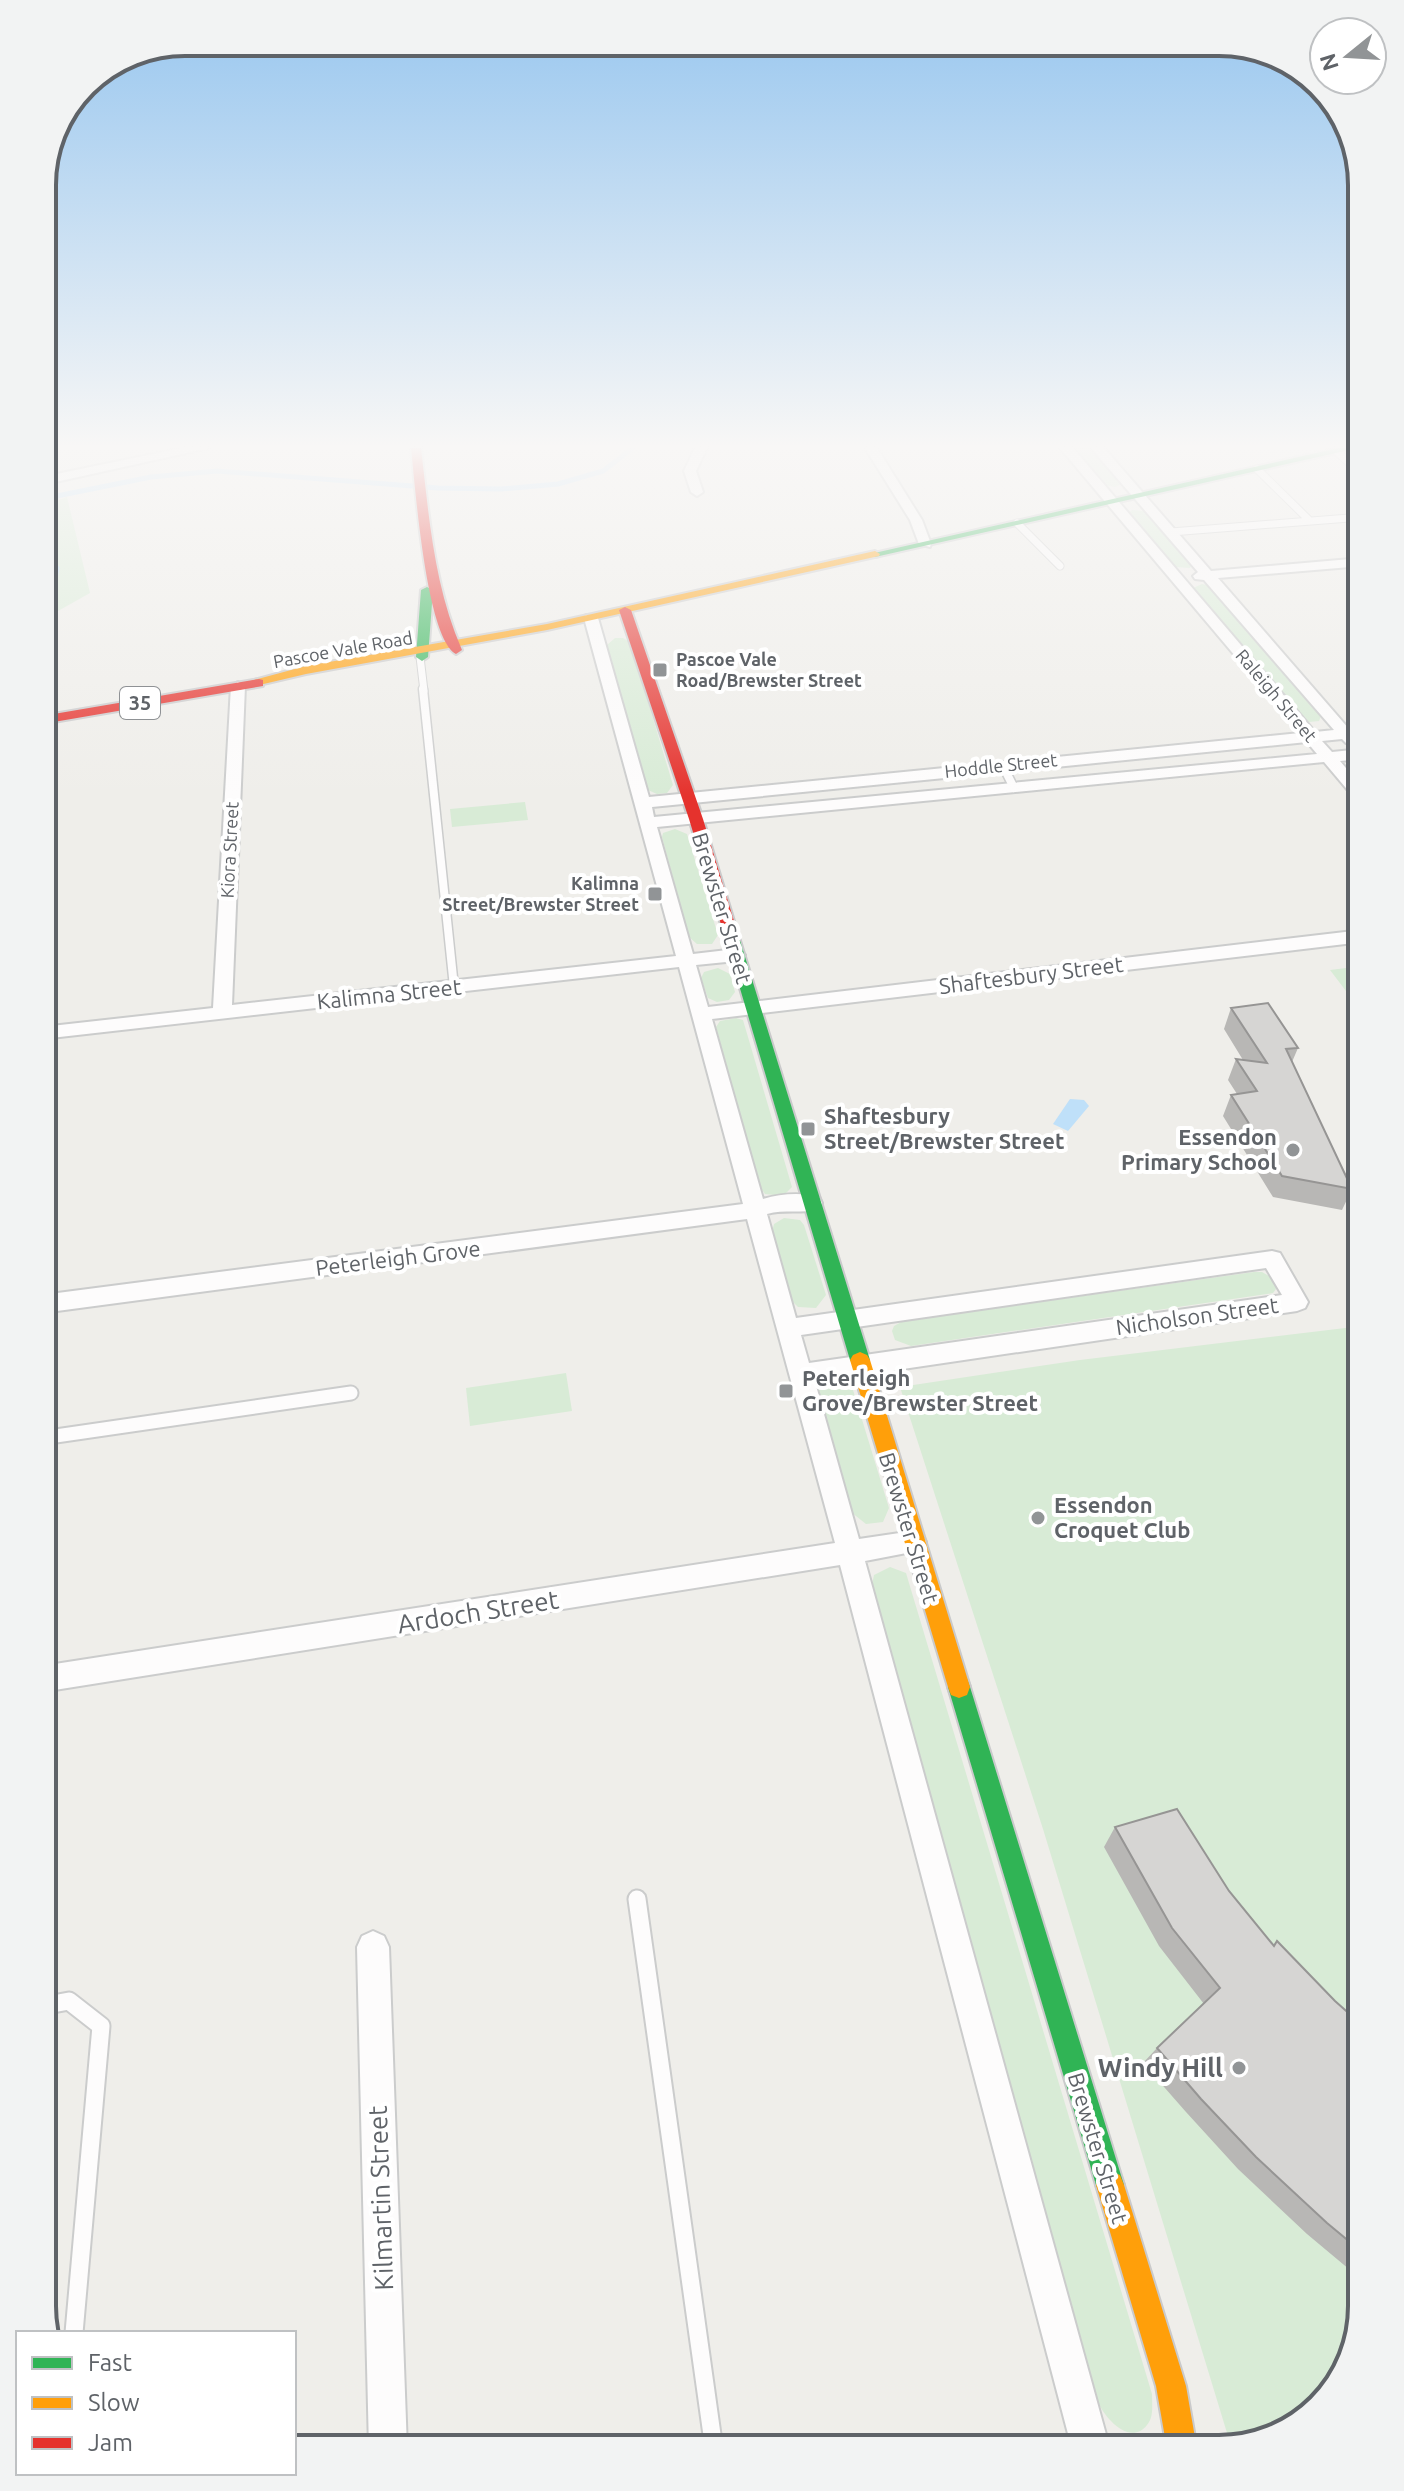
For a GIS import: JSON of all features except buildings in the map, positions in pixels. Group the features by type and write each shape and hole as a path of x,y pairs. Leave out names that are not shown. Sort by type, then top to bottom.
{"main road":[{"path":"421,654 430,564"},
{"path":"431,564 444,623 454,647"},
{"name":"Pascoe Vale Road","path":"56,720 421,654 832,564"},
{"name":"Brewster Street","path":"625,610 696,819 1171,2386 1179,2435"}],"street":[{"name":"Raleigh Street","path":"1164,564 1348,781"},
{"name":"Raleigh Street","path":"1199,564 1348,726"},
{"path":"1176,578 1335,564"},
{"path":"591,618 1094,2435"},
{"name":"Kiora Street","path":"222,1013 238,686"},
{"name":"Hoddle Street","path":"641,803 1348,733"},
{"name":"Hoddle Street","path":"646,823 1348,755"},
{"name":"Shaftesbury Street","path":"700,1014 1348,938"},
{"name":"Kalimna Street","path":"56,1031 736,955"},
{"name":"Peterleigh Grove","path":"56,1302 754,1211 790,1211 811,1203"},
{"name":"Nicholson Street","path":"788,1328 1272,1259 1297,1302 801,1374"},
{"name":"Ardoch Street","path":"56,1677 913,1542"},
{"name":"Kilmartin Street","path":"373,1947 388,2435"}],"lane":[{"path":"421,654 454,987"},
{"path":"1003,766 1014,788"},
{"path":"56,1436 351,1393"},
{"path":"637,1899 712,2435"},
{"path":"56,2003 69,2001 101,2026 74,2331"}],"green space":[{"path":"56,564 83,564 90,593 56,612"},
{"path":"1173,564 1192,564 1190,568"},
{"path":"1202,584 1211,586 1321,716 1319,721 1309,722 1302,718 1191,589"},
{"path":"615,638 630,642 673,785 667,793 657,794 648,790 607,645"},
{"path":"525,802 528,820 452,827 450,809"},
{"path":"675,829 687,834 718,935 712,944 697,944 689,937 662,837 663,833"},
{"path":"718,968 730,974 735,992 729,1000 717,1002 708,998 701,978 704,972"},
{"path":"1348,968 1348,994 1330,970"},
{"path":"743,1020 792,1187 783,1196 765,1194 760,1187 716,1027 720,1021"},
{"path":"784,1218 800,1220 804,1225 826,1295 816,1308 798,1307 791,1300 772,1232 774,1224"},
{"path":"1262,1272 1274,1279 1276,1289 1273,1293 911,1346 895,1340 892,1331 903,1321"},
{"name":"Windy Hill","path":"1348,1328 1347,2323 1331,2370 1310,2397 1276,2422 1236,2434 1227,2435 1043,1829 900,1387 1080,1360"},
{"path":"566,1373 572,1411 470,1426 466,1388"},
{"path":"833,1377 848,1382 853,1390 889,1508 883,1522 866,1524 851,1512 817,1391 825,1380"},
{"path":"890,1567 906,1573 1152,2394 1151,2418 1140,2431 1133,2433 1112,2422 1098,2402 871,1589 874,1575"}],"water":[{"path":"1070,1099 1084,1100 1089,1106 1068,1131 1053,1124"}],"waterway":[{"path":"56,574 57,568"}],"traffic: fast":[{"path":"422,657 427,590"},
{"path":"730,931 860,1360"},
{"path":"959,1687 1110,2185"}],"traffic: slow":[{"path":"238,686 306,670 547,627 829,564"},
{"path":"860,1360 959,1687"},
{"path":"1110,2185 1171,2386 1180,2435"}],"traffic: jam":[{"path":"430,564 438,602 456,650"},
{"path":"625,610 696,819 730,931"},
{"path":"56,718 259,683"}],"place":[{"name":"Pascoe Vale Road/Brewster Street","path":"660,670"},
{"name":"Kalimna Street/Brewster Street","path":"655,894"},
{"name":"Shaftesbury Street/Brewster Street","path":"808,1129"},
{"name":"Essendon Primary School","path":"1293,1150"},
{"name":"Peterleigh Grove/Brewster Street","path":"786,1391"},
{"name":"Essendon Croquet Club","path":"1038,1518"},
{"name":"Windy Hill","path":"1239,2068"}]}
